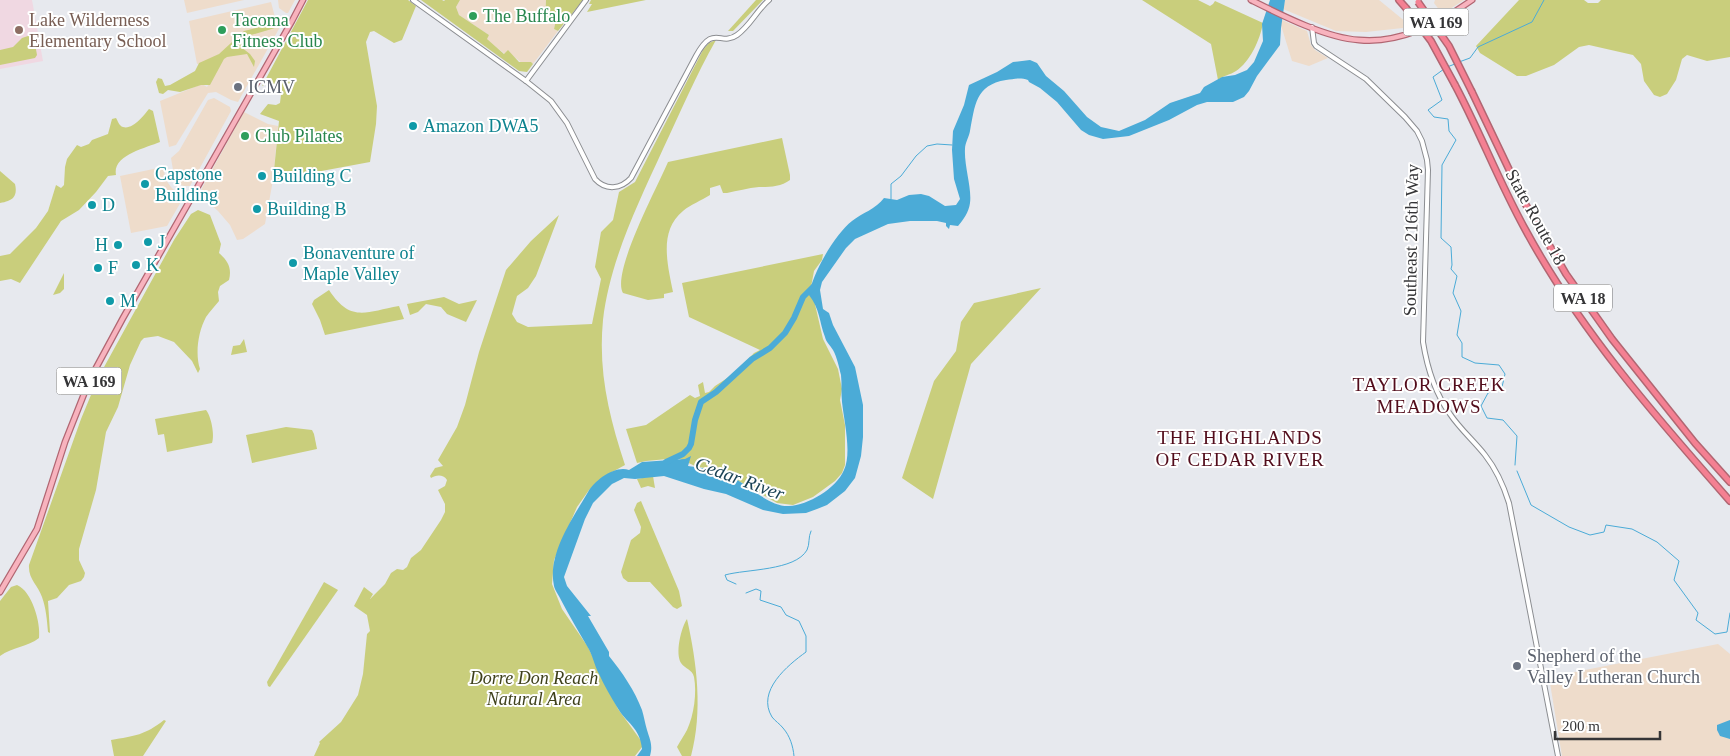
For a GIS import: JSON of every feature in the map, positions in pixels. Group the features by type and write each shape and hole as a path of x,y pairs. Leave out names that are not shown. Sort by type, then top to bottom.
{"highway":[{"name":"State Route 18","path":"1399,0 1431,41 1455,85 1500,181 1525,229 1558,285 1611,361 1730,502"},
{"name":"State Route 18","path":"1417,1 1449,46 1526,205 1566,274 1612,339 1695,443 1730,482"}],"main road":[{"name":"WA 169","path":"0,592 37,529 65,442 90,379 122,318 303,0"},
{"name":"WA 169","path":"1251,0 1312,27 1358,40 1385,40 1419,30 1472,0"}],"street":[{"path":"413,0 526,80 551,101 562,114 596,181 607,187 619,187 631,178 701,47 711,38 732,37 736,35 769,0"},
{"path":"526,80 586,0"},
{"name":"Southeast 216th Way","path":"1312,27 1316,46 1370,83 1405,117 1417,131 1422,141 1428,170 1423,342 1425,355 1430,374 1444,404 1485,455 1510,503 1558,756"}],"shaded area":[{"name":"Lake Wilderness Elementary School","path":"0,0 32,0 43,61 0,69"},
{"path":"184,0 244,0 187,13"},
{"path":"278,0 295,0 288,13 286,13 279,8"},
{"path":"460,0 546,0 545,20 556,20 554,29 558,31 533,64 530,62 522,63 512,55 505,54 486,39 489,35 459,15 456,7"},
{"path":"1285,0 1379,0 1412,27 1366,32 1336,31 1283,9"},
{"path":"1435,0 1464,0 1450,9 1440,11 1434,3"},
{"path":"271,2 277,25 280,27 238,102 216,92 208,93 176,145 169,147 160,101 202,84 207,87 225,56 246,52 238,46 240,38 209,62 197,64 189,21"},
{"path":"1282,20 1307,31 1311,45 1315,50 1328,58 1309,66 1292,61 1280,22"},
{"path":"214,98 230,107 231,111 190,186 180,185 174,176 171,158 179,151 208,100"},
{"path":"244,112 268,124 278,126 273,180 265,224 243,239 237,240 230,225 200,195 202,188"},
{"path":"163,167 166,180 182,200 167,226 131,233 120,176"},
{"path":"1718,644 1730,654 1730,756 1562,756 1549,677"}],"green space":[{"path":"308,0 408,0 416,6 402,40 394,43 374,31 370,32 366,42 377,106 370,162 273,180 279,121 260,114 268,104 276,105 280,103 282,86 268,83 262,86"},
{"path":"421,0 460,0 456,7 459,15 489,35 487,39 504,54 508,50 519,62 531,62 533,64 527,72 519,71"},
{"path":"546,0 583,0 558,31 554,29 556,20 545,21"},
{"path":"591,0 646,0 587,12 592,4 589,4"},
{"path":"756,0 763,0 733,31 728,31"},
{"path":"1142,0 1198,0 1210,6 1215,1 1263,23 1257,43 1246,62 1236,71 1218,80 1211,44"},
{"path":"1519,0 1584,0 1588,3 1598,3 1601,0 1730,0 1730,57 1707,61 1687,55 1682,59 1676,80 1667,94 1660,97 1654,95 1644,81 1641,64 1633,55 1589,45 1579,47 1554,65 1526,76 1517,76 1480,53 1476,46"},
{"path":"273,24 275,28 251,35 241,43 241,47 255,61 254,67 247,54 227,57 224,59 210,85 201,85 180,92 168,90 163,94 159,93 156,82 158,78 162,79 165,86 170,85 195,71 199,63 219,54 244,31"},
{"path":"31,35 34,38 37,55 35,58 0,65 0,50 13,47 22,38"},
{"name":"Dorre Don Reach Natural Area","path":"716,40 688,94 635,211 618,254 607,298 603,320 602,358 606,394 625,465 603,477 589,490 577,507 554,560 552,584 562,609 588,647 618,709 642,742 642,747 635,756 314,756 319,742 341,722 358,695 363,674 367,634 370,631 367,615 354,606 364,587 373,594 370,599 385,584 391,573 397,569 403,570 407,567 411,558 421,550 445,512 445,504 438,490 445,486 447,480 441,476 431,478 430,476 435,468 443,466 438,460 457,427 465,405 479,352 506,270 531,241 559,215 536,276 528,288 517,296 512,314 517,322 528,327 592,324 601,279 595,267 601,232 613,220 619,192 635,182 703,50 709,43"},
{"path":"149,109 153,111 160,142 131,153 119,162 116,168 116,175 108,176 79,210 61,221 20,283 11,279 0,281 0,256 10,254 36,228 48,211 56,185 61,188 64,185 67,159 77,145 81,147 89,144 92,140 108,134 112,119 116,118 120,126 131,126"},
{"path":"782,138 790,180 775,186 755,187 727,193 723,193 720,185 710,188 710,195 689,206 675,219 670,228 667,260 673,292 664,294 664,298 648,300 623,293 621,283 629,249 668,162"},
{"path":"0,171 15,184 16,192 13,198 0,203"},
{"path":"198,210 210,215 221,244 219,253 230,268 229,280 220,286 218,292 219,301 206,317 201,329 198,343 198,363 200,369 198,373 192,361 174,342 158,336 144,338 141,341 130,365 118,407 106,432 96,490 79,549 79,560 85,573 84,577 81,581 69,585 57,598 48,601 50,633 48,632 43,601 30,574 29,565 81,419 98,378 174,240 191,214"},
{"path":"823,254 822,260 814,271 811,287 823,339 838,369 842,389 840,400 845,425 845,465 842,473 835,481 813,497 793,505 777,503 723,472 695,466 678,458 637,463 626,429 646,425 690,395 695,398 700,396 698,385 703,382 705,393 709,392 735,373 754,353 760,350 689,317 682,283"},
{"path":"64,273 64,289 60,293 53,295"},
{"path":"1041,288 971,364 933,499 902,478 934,381 956,351 961,322 974,303"},
{"path":"329,290 344,307 352,311 360,313 399,306 404,319 325,335 312,304 314,300"},
{"path":"444,297 459,304 477,300 466,322 447,314 441,307 426,304 418,312 410,315 407,304"},
{"path":"244,339 247,352 231,355 233,346 240,345"},
{"path":"206,410 212,426 212,443 167,452 164,434 158,435 155,419"},
{"path":"286,427 312,430 317,449 252,463 246,435"},
{"path":"653,476 655,488 648,486 641,488 637,479"},
{"path":"641,501 679,591 682,606 677,609 650,582 628,582 623,578 621,572 631,540 640,533 641,527 634,510 637,503"},
{"path":"324,582 338,590 270,687 268,686 267,682"},
{"path":"17,585 22,588 31,600 39,624 39,638 0,656 0,601 11,587"},
{"path":"687,619 694,653 698,705 695,739 691,756 682,756 677,747 689,724 695,697 693,674 684,667 679,659 681,634"},
{"path":"164,720 166,721 143,756 114,756 111,740 139,734 151,729"}],"water":[{"name":"Cedar River","path":"1270,0 1285,0 1280,45 1244,97 1233,102 1207,102 1197,105 1169,120 1129,136 1103,139 1089,135 1081,130 1057,102 1025,79 1020,78 996,83 982,92 975,105 965,147 970,191 969,206 966,216 958,226 950,225 949,229 946,223 937,221 910,221 888,224 855,239 846,248 822,282 820,290 823,309 829,313 833,325 855,367 863,405 861,456 855,478 845,491 827,505 806,513 783,514 763,510 726,494 664,476 635,479 624,478 612,484 593,503 585,519 564,577 567,586 591,616 588,616 609,652 609,656 628,682 642,710 651,749 650,756 637,756 642,749 639,735 610,695 597,671 589,649 554,586 554,561 558,549 569,525 591,487 600,478 612,472 624,469 629,470 642,462 685,459 691,456 688,466 713,470 728,475 773,503 789,506 796,505 821,495 835,484 844,470 847,455 847,437 842,402 841,375 836,356 827,342 817,310 809,295 811,286 825,255 845,227 884,198 897,200 909,195 921,194 929,196 945,206 956,205 960,199 954,179 953,131 964,105 969,85 1013,62 1030,60 1037,63 1046,76 1064,91 1087,117 1101,127 1119,131 1145,120 1170,103 1200,93 1204,87 1222,77 1235,75 1247,70 1254,62 1263,41 1262,24"},
{"path":"1730,720 1730,739 1720,736 1717,725"}],"waterway":[{"path":"1459,62 1470,58 1478,47 1532,22 1544,0"},
{"path":"1447,67 1455,64"},
{"path":"1444,69 1433,77 1442,100 1428,110 1434,117 1448,119 1449,131 1456,140 1442,165 1441,238 1451,247 1451,269 1457,276 1453,293 1461,311 1457,335 1462,343 1462,357 1475,363 1499,365 1505,374 1502,387 1488,393 1481,406 1487,418 1503,420 1517,436 1515,465"},
{"path":"891,199 891,184 901,176 916,156 927,146 937,144 952,145"},
{"name":"Cedar River","path":"666,462 683,454 689,448 701,402 716,392 752,359 770,348 785,333 803,297 815,285"},
{"path":"1517,471 1531,505 1569,527 1590,535 1604,532 1606,525 1632,529 1657,542 1679,561 1674,580 1698,613 1696,620 1715,634 1727,632 1730,613"},
{"path":"736,584 727,580 725,575 781,566 801,557 808,548 811,531"},
{"path":"746,593 756,589 761,591 760,600 781,607 786,615 799,621 806,636 806,652 783,671 771,688 768,698 768,707 772,717 788,734 794,756"}],"place":[{"name":"The Buffalo","path":"473,16"},
{"name":"Lake Wilderness Elementary School","path":"19,30"},
{"name":"Tacoma Fitness Club","path":"222,30"},
{"name":"ICMV","path":"238,87"},
{"name":"Amazon DWA5","path":"413,126"},
{"name":"Club Pilates","path":"245,136"},
{"name":"Building C","path":"262,176"},
{"name":"Capstone Building","path":"145,184"},
{"name":"D","path":"92,205"},
{"name":"Building B","path":"257,209"},
{"name":"J","path":"148,242"},
{"name":"H","path":"118,245"},
{"name":"Bonaventure of Maple Valley","path":"293,263"},
{"name":"K","path":"136,265"},
{"name":"F","path":"98,268"},
{"name":"M","path":"110,301"},
{"name":"Shepherd of the Valley Lutheran Church","path":"1517,666"}],"district":[{"name":"TAYLOR CREEK MEADOWS","path":"1429,395"},
{"name":"THE HIGHLANDS OF CEDAR RIVER","path":"1240,448"}]}
